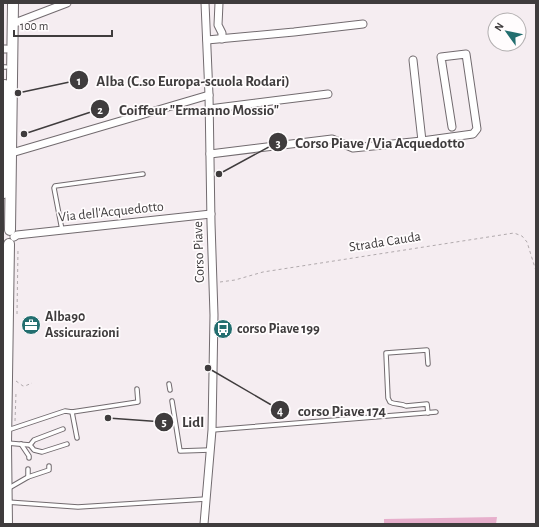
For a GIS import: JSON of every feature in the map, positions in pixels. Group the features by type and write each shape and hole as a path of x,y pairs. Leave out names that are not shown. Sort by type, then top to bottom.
{"main road":[{"path":"6,524 6,443 11,428 7,237 12,24 10,4"},
{"path":"8,153 4,49 10,4"},
{"path":"3,289 7,237"}],"street":[{"path":"12,24 67,3"},
{"name":"Corso Piave","path":"204,524 212,430 214,315 209,95 205,3"},
{"path":"219,3 218,24 222,33 222,39"},
{"path":"207,40 363,24"},
{"path":"210,154 332,139 354,148 473,134 477,129 466,54 441,57 452,127"},
{"path":"414,60 422,141"},
{"path":"209,109 328,94"},
{"path":"8,153 209,95"},
{"name":"Via dell'Acquedotto","path":"7,237 211,214"}],"lane":[{"path":"62,230 54,188 55,186 143,174"},
{"path":"428,364 427,350 386,353 388,398 390,402 393,404 404,404 406,406 427,404 428,413"},
{"path":"169,384 170,390"},
{"path":"11,428 65,411 72,412 138,402 137,389"},
{"path":"172,402 180,451 210,450"},
{"path":"72,412 77,438"},
{"path":"212,430 436,412"},
{"path":"30,445 34,440 63,429"},
{"path":"6,443 30,445 34,450 42,452 46,455"},
{"path":"21,444 29,458"},
{"path":"42,452 67,444"},
{"path":"49,466 49,470 28,477 12,487 6,495 78,507 206,500"},
{"path":"28,469 28,477"}],"path":[{"name":"Strada Cauda","path":"213,283 235,280 263,272 514,233 522,236 527,242 536,271"},
{"path":"17,314 18,250"},
{"path":"16,385 15,379 22,386 32,383"},
{"path":"11,428 16,392"}],"shaded area":[{"path":"497,517 496,524 384,524 384,519"}],"place":[{"name":"Alba (C.so Europa-scuola Rodari)","path":"18,93"},
{"name":"Coiffeur \"Ermanno Mossio\"","path":"24,134"},
{"name":"Corso Piave / Via Acquedotto","path":"219,174"},
{"name":"Alba90 Assicurazioni","path":"31,325"},
{"name":"corso Piave 199","path":"223,329"},
{"name":"corso Piave 174","path":"208,368"},
{"name":"Lidl","path":"108,418"}]}
